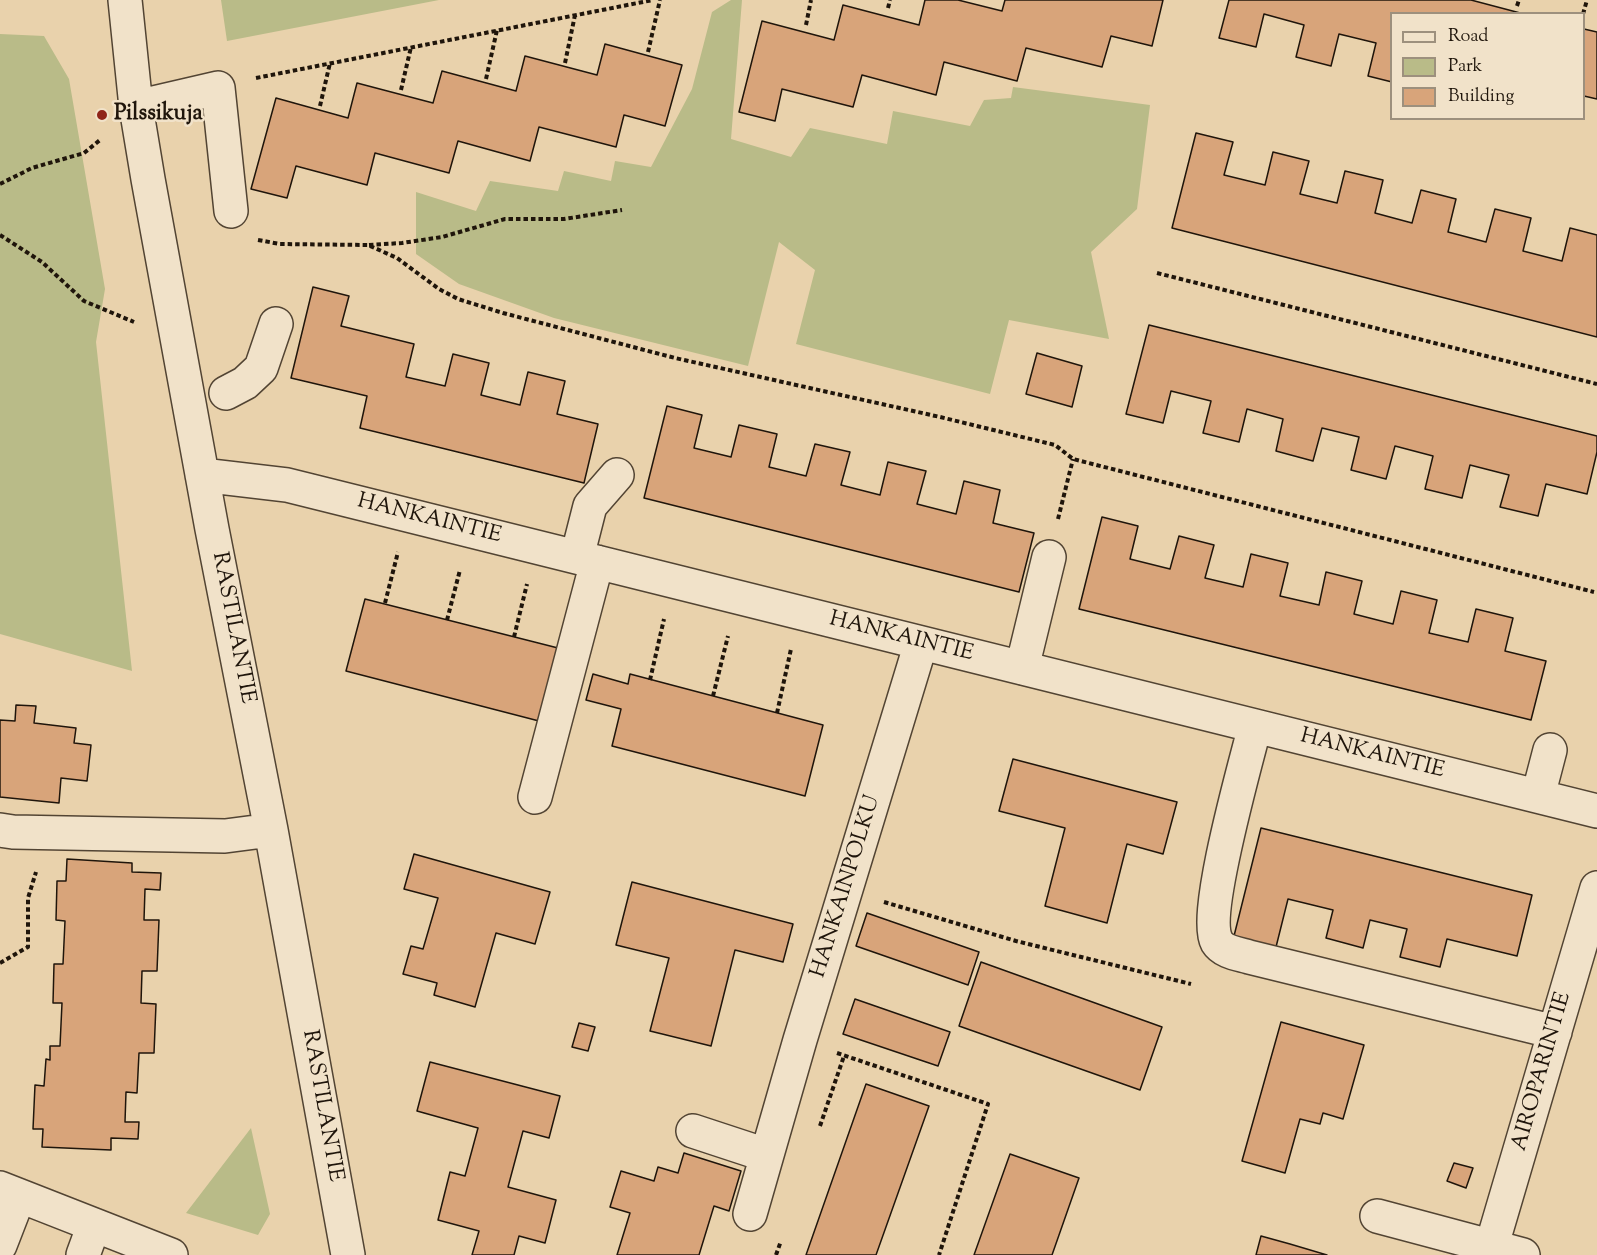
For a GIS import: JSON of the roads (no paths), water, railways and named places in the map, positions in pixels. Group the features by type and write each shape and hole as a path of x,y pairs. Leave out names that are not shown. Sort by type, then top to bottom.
{"street":[{"name":"RASTILANTIE","path":"125,0 136,107 202,475 271,830 348,1255"},
{"path":"136,107 218,88 231,211"},
{"path":"226,393 245,382 261,368 276,324"},
{"name":"HANKAINTIE","path":"202,475 288,485 1597,811"},
{"path":"535,796 587,560 590,506 617,475"},
{"path":"1022,668 1049,557"},
{"name":"HANKAINPOLKU","path":"750,1214 800,1040 921,643"},
{"path":"1256,726 1221,865 1212,927 1217,943 1226,950 1249,957 1555,1032"},
{"path":"1538,796 1550,750"},
{"path":"0,830 225,836 271,830"},
{"name":"AIROPARINTIE","path":"1490,1250 1555,1032 1588,948 1597,888"},
{"path":"693,1131 770,1143"},
{"path":"0,1245 9,1192 171,1255"},
{"path":"1377,1216 1490,1250 1523,1255"},
{"path":"83,1255 94,1225"}],"place":[{"name":"Pilssikuja","path":"102,115"}]}
